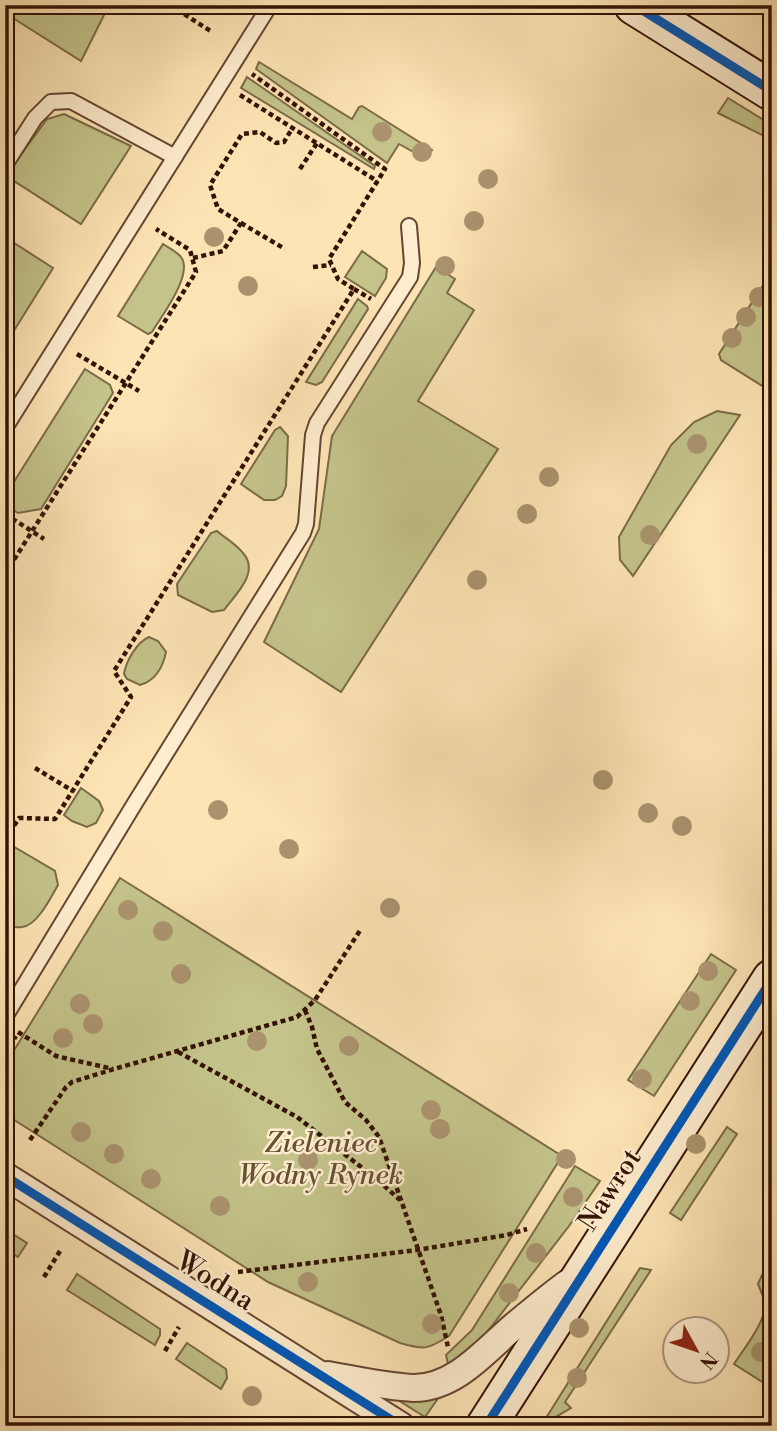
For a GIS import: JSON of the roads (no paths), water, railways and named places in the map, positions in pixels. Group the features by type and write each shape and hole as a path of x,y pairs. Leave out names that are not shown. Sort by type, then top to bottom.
{"street":[{"path":"634,5 772,91"},
{"name":"Nawrot","path":"486,1426 772,979"},
{"name":"Wodna","path":"5,1175 401,1426"},
{"path":"318,1374 415,1388 446,1381 472,1364 544,1301 586,1269"}],"lane":[{"path":"5,428 270,5"},
{"path":"5,164 35,118 51,103 71,101 175,157"},
{"path":"5,1017 303,533 313,435 317,423 410,277 412,263 409,226"}],"park label":[{"name":"Zieleniec Wodny Rynek","path":"321,1159"}]}
